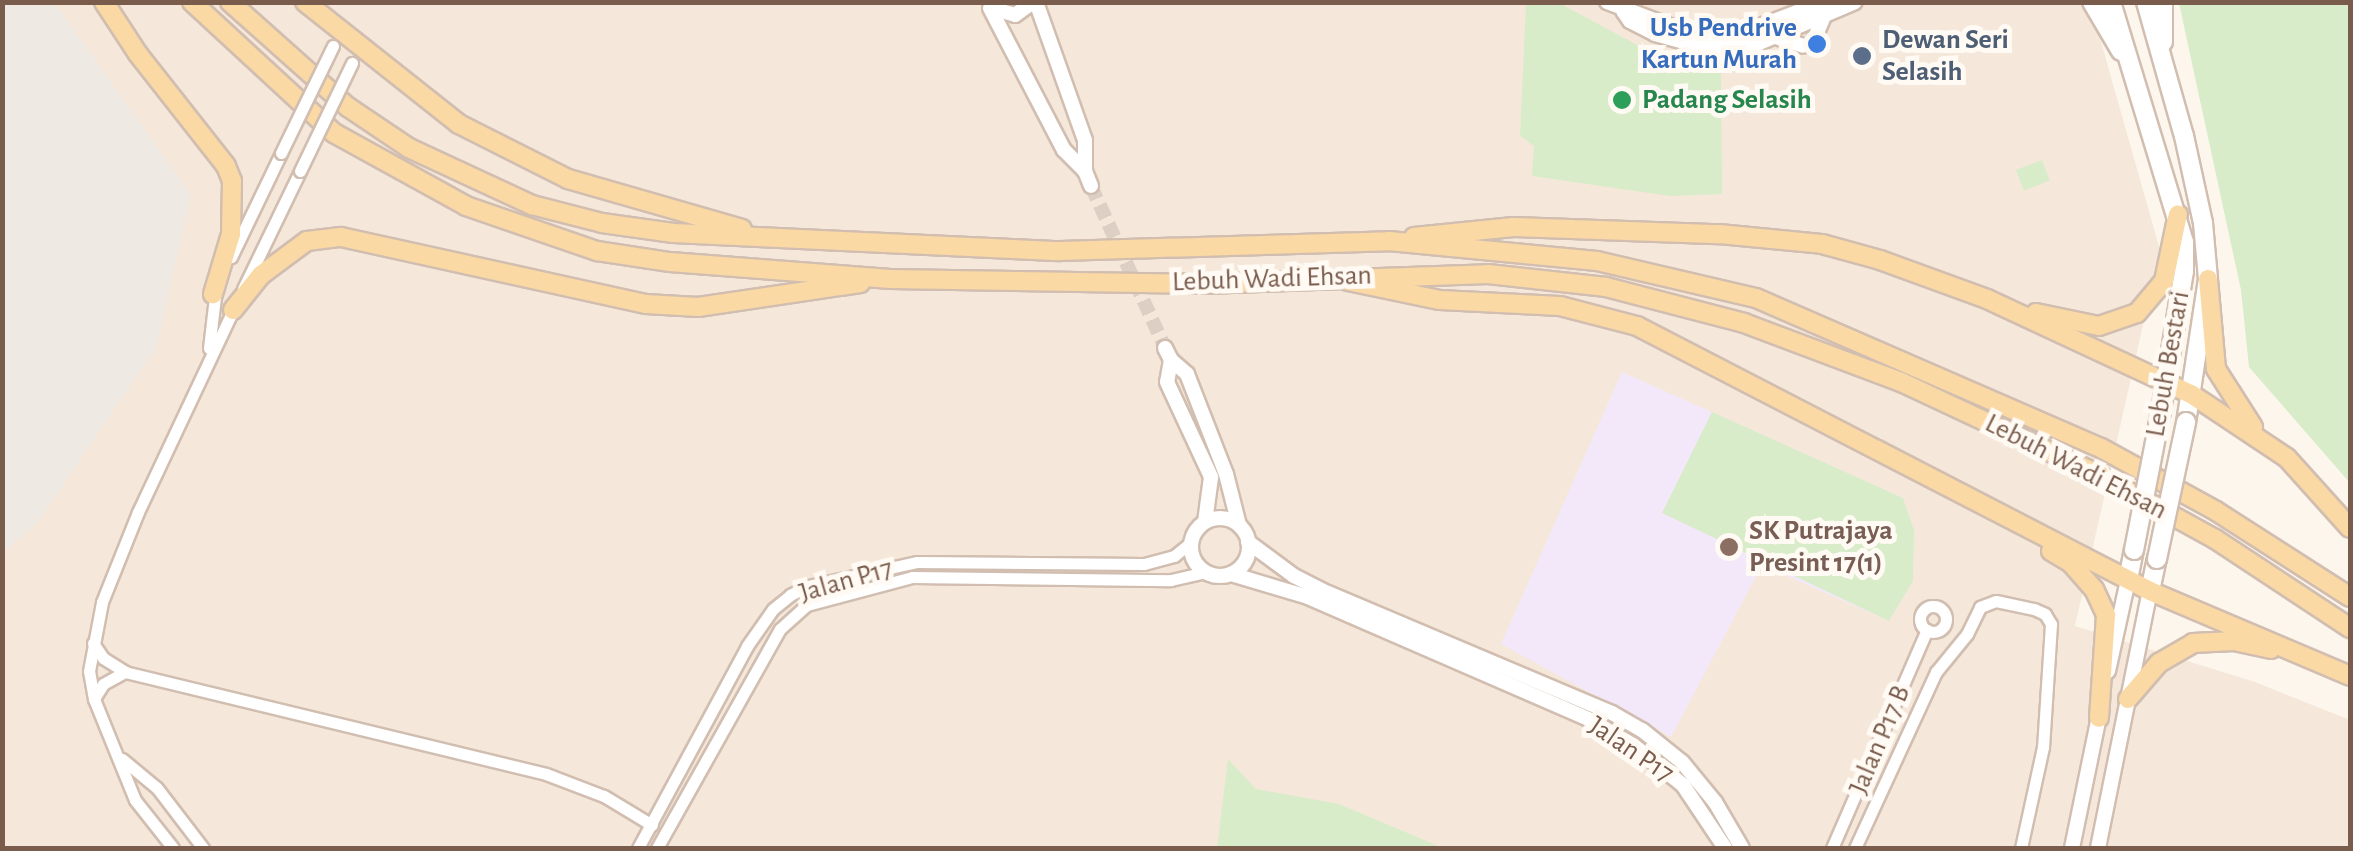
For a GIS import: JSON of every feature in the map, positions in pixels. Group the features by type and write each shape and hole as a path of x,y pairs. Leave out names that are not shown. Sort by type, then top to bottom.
{"main road":[{"path":"104,2 226,166 234,196 232,234 213,294"},
{"name":"Lebuh Wadi Ehsan","path":"192,2 334,133 466,206 597,250 670,262 890,278 1205,284 1344,280 1374,275 1488,274 1606,287 1744,323 1901,382 2092,471 2215,539 2350,628"},
{"name":"Lebuh Wadi Ehsan","path":"230,2 348,106 409,148 532,205 602,222 672,233 1060,251 1389,242 1597,261 1756,298 2101,448 2216,512 2350,597"},
{"path":"305,2 459,124 568,179 702,220 791,240"},
{"path":"2092,2 2134,67"},
{"name":"Lebuh Bestari","path":"2112,2 2178,214 2184,271 2128,580"},
{"name":"Lebuh Bestari","path":"2146,2 2203,224 2208,279 2186,422 2150,591"},
{"path":"2163,2 2164,64"},
{"path":"1987,300 2081,325 2117,323 2138,313 2164,282 2178,214"},
{"path":"1389,242 1514,227 1719,234 1822,244 1880,260 1987,300 2191,394 2287,458 2350,528"},
{"path":"233,310 261,276 307,241 341,237 646,304 698,307 890,278"},
{"path":"2208,279 2216,368 2262,438"},
{"path":"1344,280 1379,291 1440,300 1560,306 1637,326 2150,591 2350,676"},
{"path":"1914,467 2070,563 2094,588 2106,615 2098,718"},
{"path":"2128,699 2159,663 2193,643 2234,641 2320,660"}],"street":[{"path":"1035,2 1086,140 1088,178 1064,150 988,5 1015,16 1035,2"},
{"path":"1606,2 1686,32 1716,37 1797,20 1855,2"},
{"path":"1774,37 1808,44 1824,9"},
{"path":"1622,11 1630,21 1654,34 1702,47 1734,48 1774,37 1797,20"},
{"path":"209,358 213,294 340,30"},
{"path":"173,848 135,800 94,698 89,671 102,602 138,512 209,358 360,46"},
{"path":"1168,354 1187,374 1226,474 1238,524 1248,542 1245,561 1231,574 1205,572 1195,562 1192,542 1205,522 1211,478 1168,382 1168,354"},
{"path":"1205,522 1222,518 1238,524"},
{"name":"Jalan P17","path":"638,848 759,627 790,595 808,586 946,560 1144,564 1174,556 1192,542"},
{"name":"Jalan P17","path":"1248,542 1294,576 1328,593 1612,712 1642,730 1682,762 1715,802 1742,848"},
{"name":"Jalan P17","path":"658,848 780,629 807,605 912,577 1171,580 1205,572"},
{"name":"Jalan P17","path":"1231,574 1308,597 1602,728 1658,763 1683,785 1725,848"},
{"name":"Lebuh Bestari","path":"2072,848 2128,580"},
{"name":"Lebuh Bestari","path":"2098,848 2150,591"},
{"path":"1855,848 1936,672 1980,606 1989,602 2034,609 2049,618 2043,747 2021,848"},
{"path":"1930,606 1945,613 1942,628 1926,630 1920,619 1930,606"},
{"path":"1942,628 1958,644"},
{"name":"Jalan P17 B","path":"1832,848 1926,630"},
{"path":"93,643 103,658 125,672 546,774 604,796 652,825"},
{"path":"94,698 103,684 125,672"},
{"path":"119,756 157,788 203,848"},
{"path":"1868,768 1888,778"}],"shaded area":[{"path":"3,2 55,3 191,195 156,348 37,523 3,552"},
{"path":"2,3 2090,3 2160,250 2075,626 2255,682 2350,720 2350,848 3,848"},
{"name":"SK Putrajaya Presint 17(1)","path":"1622,372 1903,498 1914,530 1913,581 1889,621 1762,565 1671,737 1501,644"}],"green space":[{"name":"Padang Selasih","path":"1526,3 1559,3 1654,54 1721,64 1722,194 1670,196 1532,176 1534,146 1520,136"},
{"path":"2179,3 2350,3 2350,483 2249,367 2241,290"},
{"path":"2042,160 2050,181 2024,191 2016,170"},
{"path":"1712,412 1903,498 1914,530 1913,581 1889,621 1662,513"},
{"path":"1228,759 1256,789 1339,804 1443,848 1217,848"}],"tunnel":[{"path":"1091,186 1165,348"}],"place":[{"name":"Usb Pendrive Kartun Murah","path":"1817,44"},
{"name":"Dewan Seri Selasih","path":"1862,56"},
{"name":"Padang Selasih","path":"1622,100"},
{"name":"SK Putrajaya Presint 17(1)","path":"1729,547"}]}
